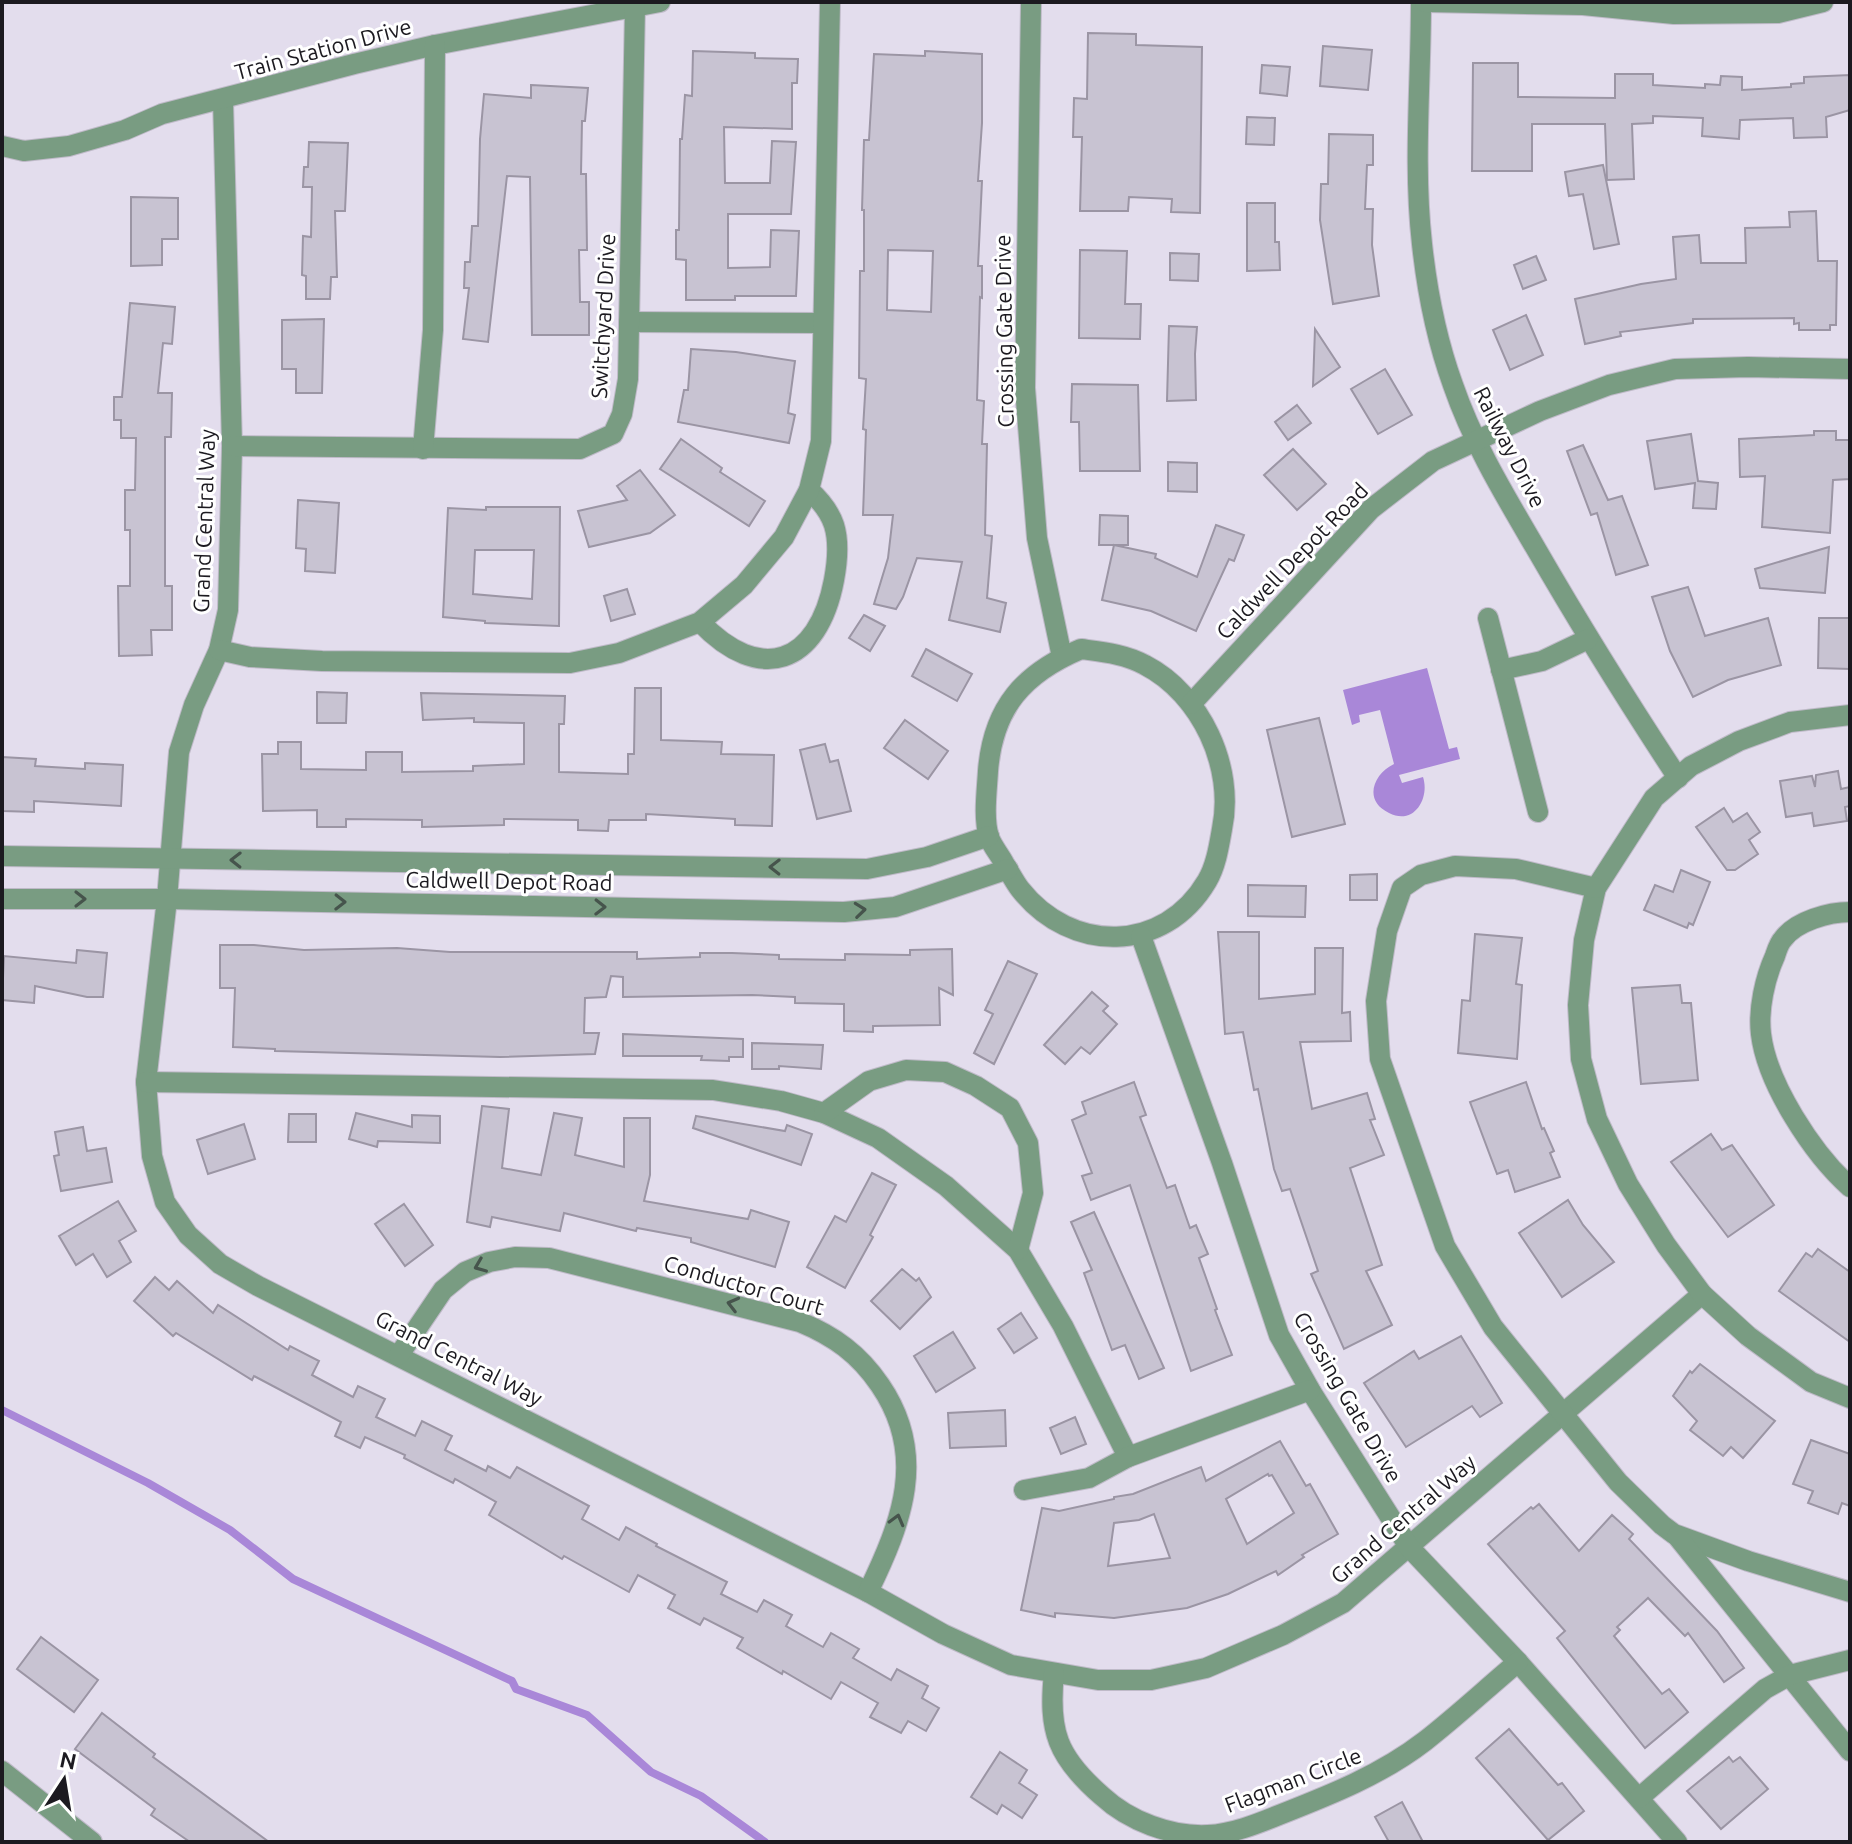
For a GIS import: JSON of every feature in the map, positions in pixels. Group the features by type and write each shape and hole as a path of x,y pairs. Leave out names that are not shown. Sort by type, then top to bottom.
{"street":[{"name":"Train Station Drive","path":"2,146 24,151 69,146 125,130 162,114 354,64 435,45 660,2"},
{"path":"219,650 250,657 322,661 570,663 619,653 700,622 744,585 784,537 809,490 821,441 830,2"},
{"name":"Crossing Gate Drive","path":"1031,2 1025,388 1037,538 1062,657"},
{"path":"1423,2 1583,5 1674,14 1778,13 1823,2"},
{"name":"Railway Drive","path":"1423,2 1419,192 1422,244 1436,322 1452,383 1475,441 1588,639 1678,778"},
{"name":"Switchyard Drive","path":"232,446 580,449 613,434 622,414 628,379 635,6"},
{"path":"423,449 433,330 435,45"},
{"name":"Grand Central Way","path":"223,100 232,446 228,610 219,650 194,705 179,752 167,899 146,1082 152,1156 165,1202 188,1235 220,1264 258,1286 868,1592 943,1634 1011,1665 1098,1680 1151,1680 1206,1668 1283,1635 1343,1603 1702,1294"},
{"path":"629,322 823,323"},
{"name":"Caldwell Depot Road","path":"1191,704 1371,509 1433,461 1540,411 1609,385 1675,369 1850,369"},
{"path":"700,622 719,642 742,655 761,660 786,656 813,636 831,597 837,564 834,526 822,502 809,490"},
{"path":"1488,618 1538,812"},
{"path":"1501,670 1542,661 1588,639"},
{"path":"1081,649 1123,657 1145,665 1168,680 1191,704 1210,732 1220,765 1224,795 1223,824 1209,879 1191,904 1172,921 1141,936 1117,938 1090,934 1062,923 1020,889 989,836 986,795 989,755 998,725 1016,690 1044,666 1081,649"},
{"path":"1850,715 1790,722 1739,741 1691,766 1654,798 1596,888 1582,953 1578,1005 1581,1059 1597,1119 1628,1184 1666,1245 1702,1294 1748,1336 1811,1382 1850,1398"},
{"name":"Caldwell Depot Road","path":"2,856 867,869 927,857 989,836"},
{"path":"1596,888 1516,869 1455,866 1421,875 1402,888 1387,931 1376,1001 1380,1059 1445,1246 1493,1327 1618,1482 1674,1534 1850,1751"},
{"name":"Caldwell Depot Road","path":"2,899 167,899 844,912 895,907 1008,869"},
{"path":"1850,912 1806,921 1783,938 1768,970 1761,1034 1775,1079 1798,1124 1829,1168 1850,1187"},
{"name":"Crossing Gate Drive","path":"1141,936 1279,1335 1310,1390 1409,1547 1518,1662 1677,1842"},
{"path":"824,1113 869,1081 906,1070 945,1072 976,1086 1010,1108 1028,1143 1033,1193 1018,1250"},
{"path":"146,1082 713,1090 781,1101 824,1113 878,1138 946,1186 1018,1250 1063,1326 1128,1457"},
{"name":"Conductor Court","path":"399,1355 443,1290 465,1272 489,1262 515,1257 549,1258 800,1322 827,1332 854,1352 873,1375 892,1402 905,1436 906,1482 899,1517 888,1551 868,1592"},
{"path":"1024,1490 1089,1478 1128,1457 1310,1390"},
{"path":"1674,1534 1748,1561 1850,1592"},
{"path":"1639,1798 1765,1689 1790,1675 1850,1660"},
{"name":"Flagman Circle","path":"1054,1673 1050,1707 1052,1724 1075,1770 1093,1789 1113,1806 1145,1823 1179,1833 1210,1835 1250,1826 1377,1773 1424,1741 1518,1662"},
{"path":"2,1771 92,1842"}],"shaded area":[{"path":"1427,668 1449,749 1457,747 1460,759 1399,775 1402,783 1423,777 1425,785 1418,808 1406,816 1398,816 1381,808 1374,795 1376,781 1394,764 1380,710 1359,715 1360,722 1352,725 1343,690"}],"building":[{"path":"1088,33 1136,34 1136,45 1202,47 1200,213 1171,212 1172,199 1129,197 1128,211 1080,211 1082,137 1073,137 1074,98 1087,99"},
{"path":"1323,46 1372,50 1368,90 1320,86"},
{"path":"693,51 755,53 755,58 798,59 797,83 792,83 792,129 724,127 725,183 770,183 772,141 796,142 791,214 728,214 728,268 770,267 771,230 799,231 796,296 686,300 686,260 676,259 676,230 679,230 680,139 685,95 692,96"},
{"path":"925,51 982,54 978,266 982,266 982,298 977,400 984,401 982,444 987,444 985,535 992,536 987,598 1006,603 1000,632 949,620 962,562 917,558 896,609 874,604 888,558 893,515 863,515 866,379 859,378 860,271 864,271 864,140 869,140 874,54 925,56","holes":["888,250 933,251 931,312 887,310"]},
{"path":"1473,63 1518,63 1518,97 1615,98 1615,74 1653,74 1653,85 1705,88 1705,84 1720,85 1721,76 1742,77 1742,90 1791,87 1791,84 1804,83 1804,77 1850,75 1850,110 1826,117 1827,137 1794,138 1793,118 1740,120 1739,139 1702,136 1703,118 1653,116 1653,123 1632,124 1634,179 1607,180 1605,124 1532,124 1532,171 1472,171"},
{"path":"1262,65 1290,67 1287,96 1260,93"},
{"path":"531,85 588,88 585,121 582,121 581,174 586,174 587,250 579,250 580,302 589,302 589,335 532,335 530,177 507,176 488,342 463,339 469,288 464,288 465,262 470,262 472,226 478,226 484,94 531,98"},
{"path":"1247,117 1275,118 1274,145 1246,144"},
{"path":"1329,134 1373,135 1373,165 1367,165 1365,209 1373,209 1372,245 1379,296 1333,304 1320,220 1321,184 1328,184"},
{"path":"309,142 348,143 345,211 335,211 337,277 331,277 330,299 306,299 306,276 302,275 303,236 311,237 312,187 303,187"},
{"path":"1603,165 1619,244 1594,249 1583,194 1569,196 1565,172"},
{"path":"131,197 178,198 178,239 162,239 162,265 131,266"},
{"path":"1247,203 1275,203 1275,242 1279,242 1280,270 1247,271"},
{"path":"1816,211 1818,261 1837,261 1836,325 1830,325 1830,330 1799,330 1799,323 1794,324 1794,318 1693,319 1693,323 1620,332 1621,336 1585,344 1575,299 1676,279 1673,237 1699,235 1701,263 1746,263 1745,228 1790,227 1789,212"},
{"path":"1080,250 1127,251 1125,304 1141,304 1140,339 1079,338"},
{"path":"1170,253 1199,254 1198,281 1170,280"},
{"path":"1536,256 1546,280 1523,289 1514,265"},
{"path":"130,303 175,307 172,344 163,343 158,393 172,393 171,437 165,437 165,586 172,586 172,630 151,630 152,655 119,656 118,586 130,586 130,530 125,530 125,490 135,490 136,438 121,438 121,420 114,420 114,397 122,397"},
{"path":"1526,315 1543,355 1510,370 1493,330"},
{"path":"324,319 322,393 296,393 296,369 282,369 282,320"},
{"path":"1169,326 1197,327 1196,400 1167,401"},
{"path":"1315,329 1340,367 1313,386"},
{"path":"691,349 795,361 788,413 795,415 789,443 678,422 684,390 688,390"},
{"path":"1385,369 1412,415 1378,434 1351,389"},
{"path":"1072,384 1138,385 1140,471 1080,471 1079,422 1071,422"},
{"path":"1297,405 1311,423 1288,440 1275,422"},
{"path":"1814,431 1836,431 1836,440 1850,440 1850,479 1833,480 1830,533 1762,527 1765,476 1740,477 1739,439 1814,435"},
{"path":"1691,434 1698,481 1718,483 1716,509 1693,508 1695,483 1655,489 1647,441"},
{"path":"681,439 722,468 720,472 765,501 749,526 660,469"},
{"path":"1583,445 1608,500 1622,496 1648,565 1616,575 1597,513 1591,515 1567,451"},
{"path":"1293,449 1326,484 1297,510 1264,475"},
{"path":"1168,462 1197,463 1197,492 1168,491"},
{"path":"640,470 675,515 650,533 589,547 578,511 627,500 617,486"},
{"path":"298,500 339,503 335,573 305,571 306,549 296,548"},
{"path":"486,507 560,507 559,626 485,623 443,617 448,508 486,510","holes":["475,550 534,550 532,599 473,594"]},
{"path":"1100,515 1128,516 1128,545 1099,545"},
{"path":"1216,525 1244,535 1234,561 1229,559 1196,631 1151,611 1102,600 1114,545 1156,554 1155,558 1197,577"},
{"path":"1829,547 1825,593 1760,588 1755,569"},
{"path":"1688,587 1705,636 1768,618 1781,665 1728,680 1693,697 1670,651 1652,597"},
{"path":"627,589 635,614 611,621 604,596"},
{"path":"864,615 885,626 870,651 849,638"},
{"path":"1819,618 1850,618 1850,669 1818,668"},
{"path":"926,649 972,674 957,701 912,676"},
{"path":"635,688 661,688 661,740 722,742 721,754 774,755 772,826 735,825 735,819 646,814 646,820 609,820 608,831 578,830 578,820 504,819 504,825 422,827 422,820 346,819 346,827 317,827 317,810 263,811 262,754 278,754 278,742 301,742 301,769 366,770 366,752 402,752 402,772 473,771 473,766 524,764 524,723 474,722 474,718 423,720 421,693 565,696 564,724 559,724 559,772 628,774 628,754 634,754"},
{"path":"317,692 347,693 346,723 317,723"},
{"path":"1319,718 1345,824 1292,837 1267,730"},
{"path":"905,720 948,751 928,779 884,748"},
{"path":"825,744 830,762 838,760 851,811 817,819 800,750"},
{"path":"2,757 36,759 35,766 85,769 85,763 123,765 121,806 34,801 34,812 3,811"},
{"path":"1838,771 1841,789 1850,787 1850,806 1845,807 1847,821 1814,826 1812,813 1786,817 1780,781 1812,776 1815,787 1816,775"},
{"path":"1724,808 1733,822 1747,813 1760,832 1749,840 1758,854 1735,870 1727,870 1696,827"},
{"path":"1681,870 1710,882 1693,925 1689,923 1687,928 1644,910 1655,885 1673,892"},
{"path":"1377,874 1377,900 1350,900 1350,875"},
{"path":"1248,885 1306,886 1305,917 1248,916"},
{"path":"1218,932 1259,932 1259,999 1315,994 1315,948 1343,948 1342,1013 1350,1012 1351,1041 1300,1042 1312,1109 1367,1093 1375,1119 1370,1120 1384,1155 1350,1168 1382,1265 1366,1271 1392,1325 1344,1349 1311,1274 1318,1271 1290,1189 1282,1191 1274,1169 1243,1032 1225,1034"},
{"path":"1475,934 1522,938 1516,984 1522,985 1517,1059 1458,1053 1462,1000 1470,1001"},
{"path":"220,945 304,950 397,948 450,952 637,952 637,959 732,953 779,955 779,959 845,960 845,954 910,955 910,950 952,949 953,995 939,988 940,1025 873,1026 873,1032 844,1031 844,1004 795,1003 795,997 752,995 623,997 623,977 611,976 606,997 585,998 584,1033 599,1033 595,1054 500,1057 275,1051 233,1047 235,988 220,988"},
{"path":"77,950 107,953 103,997 87,997 35,986 34,1003 2,1000 4,956 76,963"},
{"path":"1008,961 1037,974 994,1064 974,1053 993,1014 985,1010"},
{"path":"1680,985 1682,1003 1691,1003 1698,1080 1641,1084 1632,988"},
{"path":"1092,992 1108,1006 1103,1011 1117,1024 1090,1054 1081,1047 1065,1064 1044,1045"},
{"path":"623,1034 743,1039 743,1057 729,1057 729,1061 701,1060 702,1056 623,1056"},
{"path":"752,1043 823,1045 821,1069 779,1066 779,1069 752,1069"},
{"path":"1134,1082 1146,1115 1140,1117 1167,1188 1175,1185 1190,1228 1196,1225 1208,1254 1199,1258 1232,1355 1191,1371 1130,1185 1091,1200 1082,1176 1092,1173 1072,1120 1086,1114 1082,1102"},
{"path":"1526,1082 1542,1129 1554,1151 1550,1153 1560,1177 1515,1192 1508,1170 1497,1174 1470,1102"},
{"path":"482,1106 509,1109 502,1168 541,1175 554,1113 582,1118 575,1155 624,1167 624,1118 650,1118 650,1175 644,1201 748,1219 751,1210 789,1222 775,1267 691,1242 691,1238 637,1228 636,1231 564,1213 560,1231 492,1217 490,1227 467,1222"},
{"path":"356,1113 412,1127 412,1115 440,1116 440,1143 378,1141 377,1147 349,1139"},
{"path":"289,1114 316,1114 316,1142 288,1142"},
{"path":"696,1116 785,1131 787,1125 812,1134 801,1165 693,1128"},
{"path":"244,1124 255,1159 208,1174 197,1140"},
{"path":"83,1127 87,1151 106,1148 112,1182 61,1191 54,1156 59,1155 55,1132"},
{"path":"1711,1134 1722,1150 1732,1145 1774,1205 1728,1237 1671,1162"},
{"path":"872,1173 896,1185 870,1235 873,1237 845,1288 807,1267 835,1216 846,1222"},
{"path":"1568,1200 1583,1225 1614,1262 1562,1297 1519,1233"},
{"path":"118,1201 136,1231 119,1241 131,1262 107,1277 93,1254 76,1265 59,1236"},
{"path":"404,1204 433,1245 405,1266 375,1224"},
{"path":"1094,1212 1164,1368 1139,1379 1125,1345 1112,1350 1084,1273 1092,1270 1071,1222"},
{"path":"1818,1249 1850,1272 1850,1342 1779,1291 1806,1253 1812,1257"},
{"path":"902,1269 916,1281 919,1278 931,1297 900,1329 871,1301"},
{"path":"155,1277 169,1290 177,1281 213,1313 218,1305 288,1350 290,1346 319,1361 312,1375 353,1397 358,1386 385,1399 376,1417 415,1436 422,1421 452,1436 445,1450 486,1471 488,1466 510,1478 517,1467 589,1506 582,1519 619,1540 626,1527 727,1582 721,1594 757,1612 764,1600 792,1615 786,1626 823,1647 831,1633 859,1649 853,1658 891,1680 897,1669 928,1686 922,1698 939,1708 926,1731 908,1721 901,1733 870,1717 878,1703 841,1682 831,1699 783,1671 782,1674 737,1648 743,1638 704,1618 700,1625 668,1608 675,1595 638,1575 629,1592 564,1556 562,1559 489,1515 496,1502 455,1479 453,1483 404,1458 405,1455 365,1437 360,1448 335,1436 341,1422 254,1376 252,1380 176,1333 173,1336 134,1301"},
{"path":"1021,1313 1037,1338 1014,1353 998,1329"},
{"path":"953,1332 975,1368 936,1392 914,1356"},
{"path":"1461,1336 1502,1403 1480,1417 1472,1406 1406,1447 1364,1383 1414,1351 1419,1359"},
{"path":"1700,1364 1775,1421 1743,1458 1731,1447 1723,1456 1690,1430 1697,1421 1673,1396 1690,1371 1692,1373"},
{"path":"1005,1410 1006,1446 950,1448 948,1413"},
{"path":"1075,1417 1086,1444 1061,1454 1050,1428"},
{"path":"1811,1440 1850,1454 1850,1506 1842,1503 1838,1514 1808,1503 1813,1491 1793,1484"},
{"path":"1280,1441 1306,1486 1310,1484 1338,1534 1302,1555 1304,1557 1278,1575 1276,1571 1228,1594 1187,1608 1114,1618 1055,1613 1055,1617 1021,1610 1042,1508 1059,1511 1114,1499 1201,1467 1206,1481","holes":["1268,1474 1272,1475 1294,1513 1247,1544 1226,1499","1154,1514 1170,1558 1108,1566 1114,1523 1139,1520"]},
{"path":"1539,1504 1579,1551 1612,1515 1633,1534 1629,1539 1717,1631 1744,1668 1724,1682 1688,1633 1685,1636 1648,1598 1617,1627 1620,1630 1614,1636 1662,1694 1669,1689 1688,1712 1645,1748 1557,1638 1565,1631 1488,1544 1531,1507 1533,1509"},
{"path":"41,1637 98,1680 74,1712 17,1669"},
{"path":"102,1713 155,1754 153,1757 269,1842 190,1842 151,1815 155,1809 75,1749"},
{"path":"1509,1729 1558,1785 1562,1783 1584,1811 1548,1840 1476,1758"},
{"path":"1000,1752 1027,1770 1019,1783 1037,1795 1022,1818 1002,1805 997,1814 971,1797"},
{"path":"1729,1757 1733,1762 1740,1757 1768,1789 1721,1829 1687,1791"},
{"path":"1402,1802 1423,1842 1389,1842 1375,1817"}],"waterway":[{"path":"2,1410 148,1483 230,1530 293,1579 512,1681 516,1689 587,1715 651,1772 701,1796 765,1842"}]}
